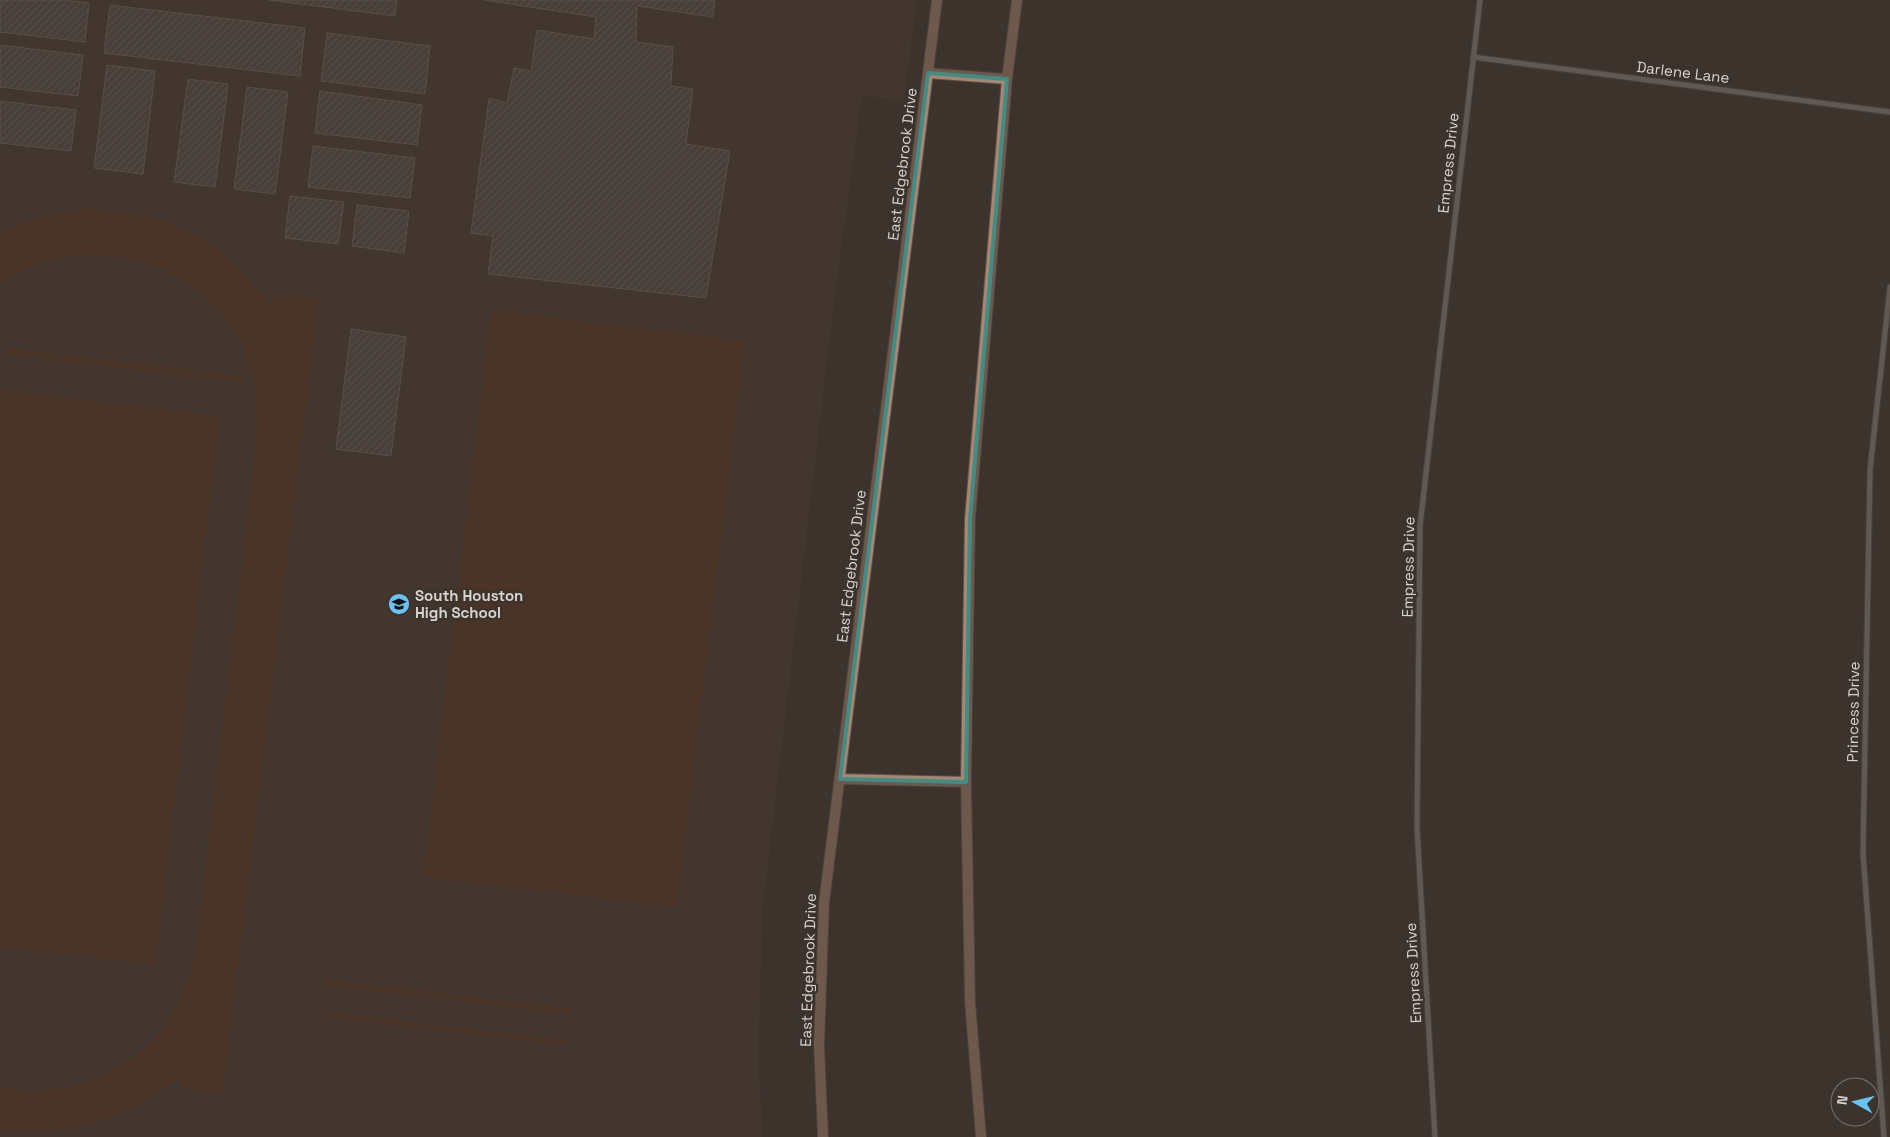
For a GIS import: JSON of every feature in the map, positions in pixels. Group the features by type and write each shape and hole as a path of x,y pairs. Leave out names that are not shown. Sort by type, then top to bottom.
{"main road":[{"name":"East Edgebrook Drive","path":"823,1137 819,1045 824,904 937,0"},
{"path":"981,1137 970,1002 966,782 970,519 1008,79 1017,0"},
{"path":"928,73 1008,79"},
{"path":"840,779 966,782"}],"street":[{"name":"Empress Drive","path":"1436,1137 1417,828 1420,526 1480,0"},
{"name":"Darlene Lane","path":"1473,57 1890,112"},
{"name":"Princess Drive","path":"1884,1137 1864,853 1870,470 1890,287"}],"highlighted area":[{"path":"928,73 1007,79 970,519 966,782 840,779"}],"shaded area":[{"name":"South Houston High School","path":"0,0 917,0 904,101 862,96 834,303 763,906 758,1060 763,1137 0,1137"},
{"path":"87,209 117,211 145,216 170,223 193,234 215,247 235,264 254,284 272,308 274,294 319,299 223,1094 179,1088 180,1076 140,1104 97,1122 50,1132 0,1132 0,1087 32,1090 62,1088 91,1080 118,1068 142,1050 162,1028 179,1002 191,973 196,947 257,436 255,388 248,361 236,334 219,311 199,292 176,276 150,264 123,257 95,255 66,257 48,261 23,271 0,285 0,233 21,224"},
{"path":"491,310 745,341 677,907 423,877"},
{"path":"6,348 244,376 243,383 5,354"},
{"path":"0,390 220,416 156,965 0,947"},
{"path":"323,979 574,1009 573,1015 322,985"},
{"path":"319,1011 570,1041 569,1046 318,1016"}],"building":[{"path":"0,0 64,0 89,3 85,42 0,32"},
{"path":"269,0 397,0 395,16"},
{"path":"484,0 715,0 713,17 637,6 636,42 673,47 671,86 693,89 686,144 730,151 706,298 488,274 493,236 471,233 489,98 507,103 514,68 531,71 537,30 594,39 596,17"},
{"path":"110,5 305,28 300,76 104,53"},
{"path":"327,33 430,46 425,94 321,81"},
{"path":"0,45 83,55 78,96 0,87"},
{"path":"107,65 155,71 143,174 94,168"},
{"path":"188,79 228,84 215,187 174,182"},
{"path":"247,87 288,92 275,194 234,189"},
{"path":"320,91 422,105 417,145 315,133"},
{"path":"0,101 76,110 71,151 0,143"},
{"path":"313,146 415,158 410,198 308,187"},
{"path":"290,196 344,202 338,244 285,238"},
{"path":"357,205 409,211 404,253 352,246"},
{"path":"351,329 406,337 391,456 336,449"}],"place":[{"name":"South Houston High School","path":"399,604"}]}
